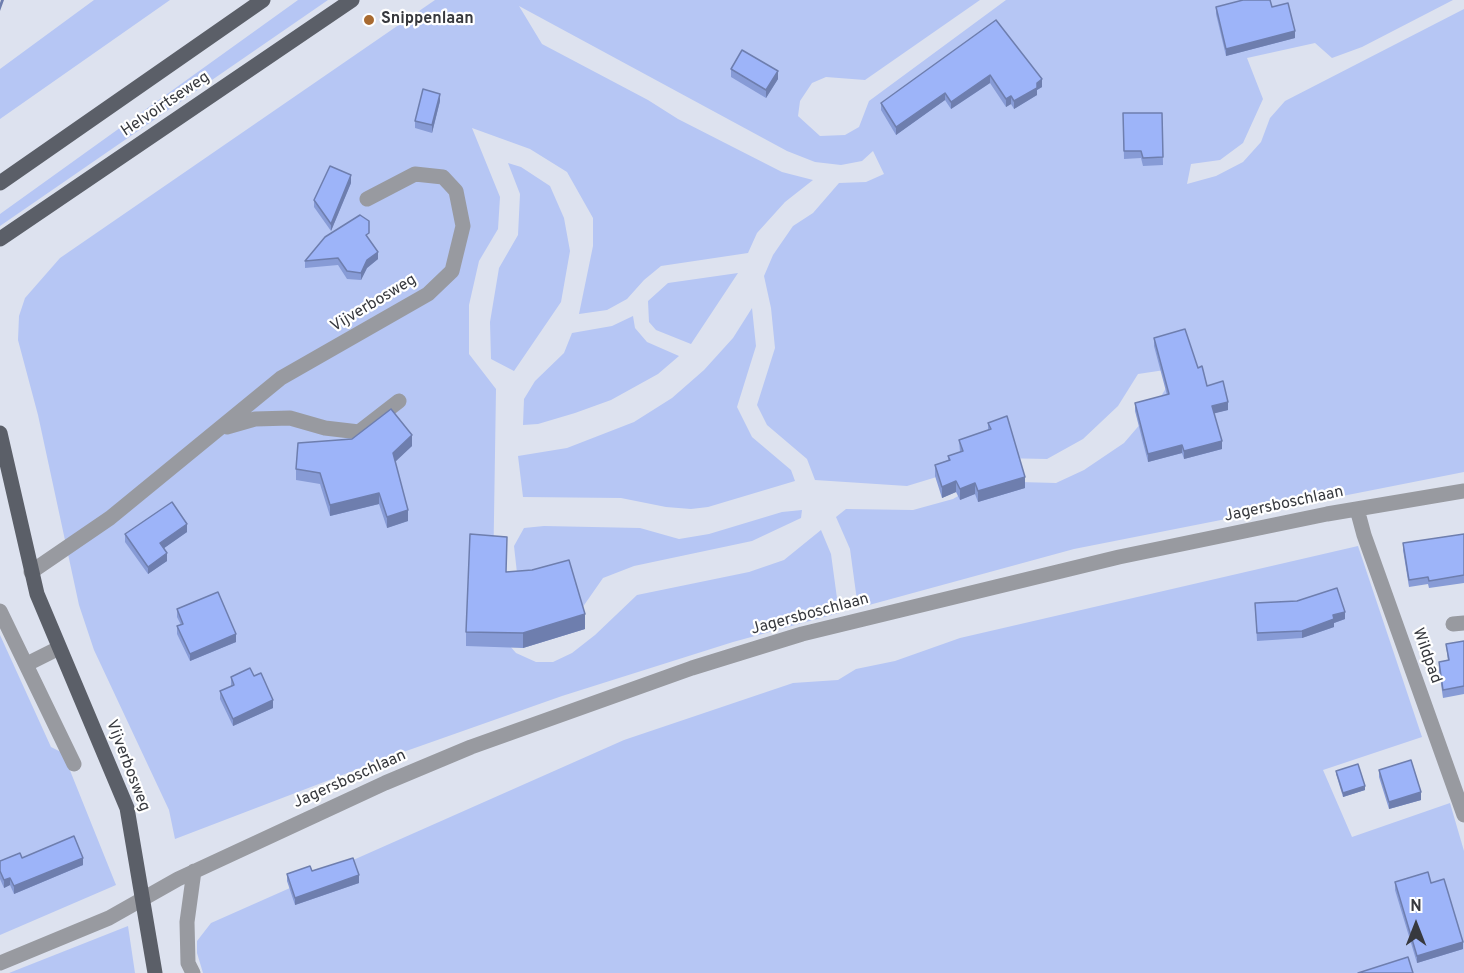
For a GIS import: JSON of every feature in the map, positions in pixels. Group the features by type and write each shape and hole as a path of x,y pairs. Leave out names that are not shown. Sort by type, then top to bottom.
{"main road":[{"name":"Helvoirtseweg","path":"0,183 263,0"},
{"name":"Helvoirtseweg","path":"0,239 352,0"},
{"name":"Vijverbosweg","path":"0,433 31,572 59,648 128,808 145,898 155,973"}],"street":[{"name":"Vijverbosweg","path":"31,572 110,518 281,378 428,294 452,271 463,226 456,191 443,177 415,174 367,199"},
{"name":"Vijverbosweg","path":"221,429 255,419 290,418 325,428 359,432 399,401"},
{"name":"Jagersboschlaan","path":"0,963 109,918 194,871 471,747 692,668 802,634 1119,557 1357,509 1464,491"},
{"name":"Wildpad","path":"1357,509 1364,535 1464,815"},
{"path":"0,611 74,764"},
{"path":"27,664 59,648"},
{"path":"193,973 188,963 187,922 194,871"}],"shaded area":[{"path":"94,0 170,0 0,119 0,69"},
{"path":"298,0 328,0 0,226 0,214"},
{"path":"435,0 980,0 865,80 826,77 812,83 800,101 798,116 820,136 845,135 859,127 869,101 1006,0 1453,0 1362,47 1332,58 1315,43 1247,58 1263,99 1243,143 1220,160 1191,164 1187,184 1216,176 1243,162 1261,142 1270,118 1285,101 1464,9 1464,472 1074,549 858,608 850,549 836,517 846,509 913,510 953,499 965,492 1019,482 1056,483 1084,470 1124,443 1154,408 1178,368 1138,374 1118,406 1083,439 1047,459 999,458 907,486 815,480 807,459 767,425 757,405 775,348 771,308 764,276 773,255 793,226 813,213 839,183 866,182 884,174 873,151 862,161 841,165 815,162 787,151 519,6 542,44 648,100 678,119 782,172 813,180 785,202 757,233 748,253 661,266 627,299 607,310 579,314 593,246 593,218 567,172 530,149 472,128 500,197 498,229 479,261 469,305 469,354 496,389 493,581 503,638 516,653 536,662 553,662 572,653 595,635 637,595 749,572 784,560 821,530 831,554 839,613 733,642 562,696 392,756 175,839 169,810 94,650 79,605 38,415 18,340 19,316 25,298 60,258"},
{"path":"508,163 521,167 550,186 564,218 570,251 561,302 514,371 491,359 490,322 499,268 518,235 520,194"},
{"path":"738,273 691,344 656,330 649,322 648,301 668,283"},
{"path":"752,308 756,346 737,407 752,437 791,470 795,481 708,507 691,509 666,507 621,498 523,497 518,456 567,448 634,422 672,398 704,370 733,338"},
{"path":"633,316 635,328 647,342 679,356 658,374 611,400 538,424 523,425 524,399 535,381 564,353 572,333 612,326"},
{"path":"802,510 801,518 752,541 634,566 603,578 573,621 520,600 514,546 524,528 544,526 640,528 679,539 709,534 782,512"},
{"path":"1358,546 1422,737 1323,770 1352,837 1450,803 1464,851 1464,973 203,973 197,953 197,941 211,923 624,740 793,683 838,680 856,669 895,661 960,638"},
{"path":"0,635 51,747 63,753 116,885 0,935"},
{"path":"128,926 135,973 9,973"}],"building":[{"path":"1243,0 1270,0 1272,7 1288,3 1295,31 1226,49 1216,7"},
{"path":"996,20 1042,79 1037,83 1037,88 1014,101 1011,96 1006,99 990,75 951,102 945,93 896,127 881,103"},
{"path":"742,50 778,71 766,90 731,69"},
{"path":"423,89 440,94 432,125 415,121"},
{"path":"1123,113 1162,113 1163,157 1143,158 1141,151 1124,151"},
{"path":"330,166 351,175 331,224 314,200"},
{"path":"360,215 369,221 369,233 366,235 378,252 367,260 361,273 347,271 338,258 305,261 325,237"},
{"path":"1185,329 1198,368 1202,366 1207,386 1223,381 1228,402 1212,406 1222,441 1184,451 1182,445 1148,454 1135,403 1169,394 1154,338"},
{"path":"391,409 412,435 393,453 408,510 387,517 379,493 330,505 320,473 296,469 298,443 352,439"},
{"path":"1007,416 1025,477 978,491 975,483 960,489 956,481 942,487 935,465 950,460 948,456 963,451 959,440 991,429 988,423"},
{"path":"172,502 187,524 160,543 167,553 148,567 125,534"},
{"path":"470,534 507,537 506,572 532,570 569,560 585,614 523,633 466,632"},
{"path":"1464,534 1464,575 1429,581 1428,577 1409,580 1403,543"},
{"path":"1337,588 1345,612 1333,615 1334,619 1302,631 1257,633 1255,603 1297,601"},
{"path":"218,592 236,634 190,654 177,626 183,624 177,609"},
{"path":"1464,641 1464,686 1443,690 1439,662 1449,660 1446,644"},
{"path":"250,668 254,676 261,673 273,700 233,719 220,691 234,685 231,677"},
{"path":"1411,760 1421,792 1389,802 1379,770"},
{"path":"1358,764 1365,786 1343,793 1336,771"},
{"path":"74,836 83,858 14,886 10,878 4,880 0,871 0,861 20,853 22,858"},
{"path":"353,858 359,875 295,898 287,874 310,866 312,871"},
{"path":"1428,872 1431,883 1444,879 1463,942 1417,956 1395,882"},
{"path":"1408,957 1413,973 1358,973"}],"place":[{"name":"Snippenlaan","path":"369,20"}]}
